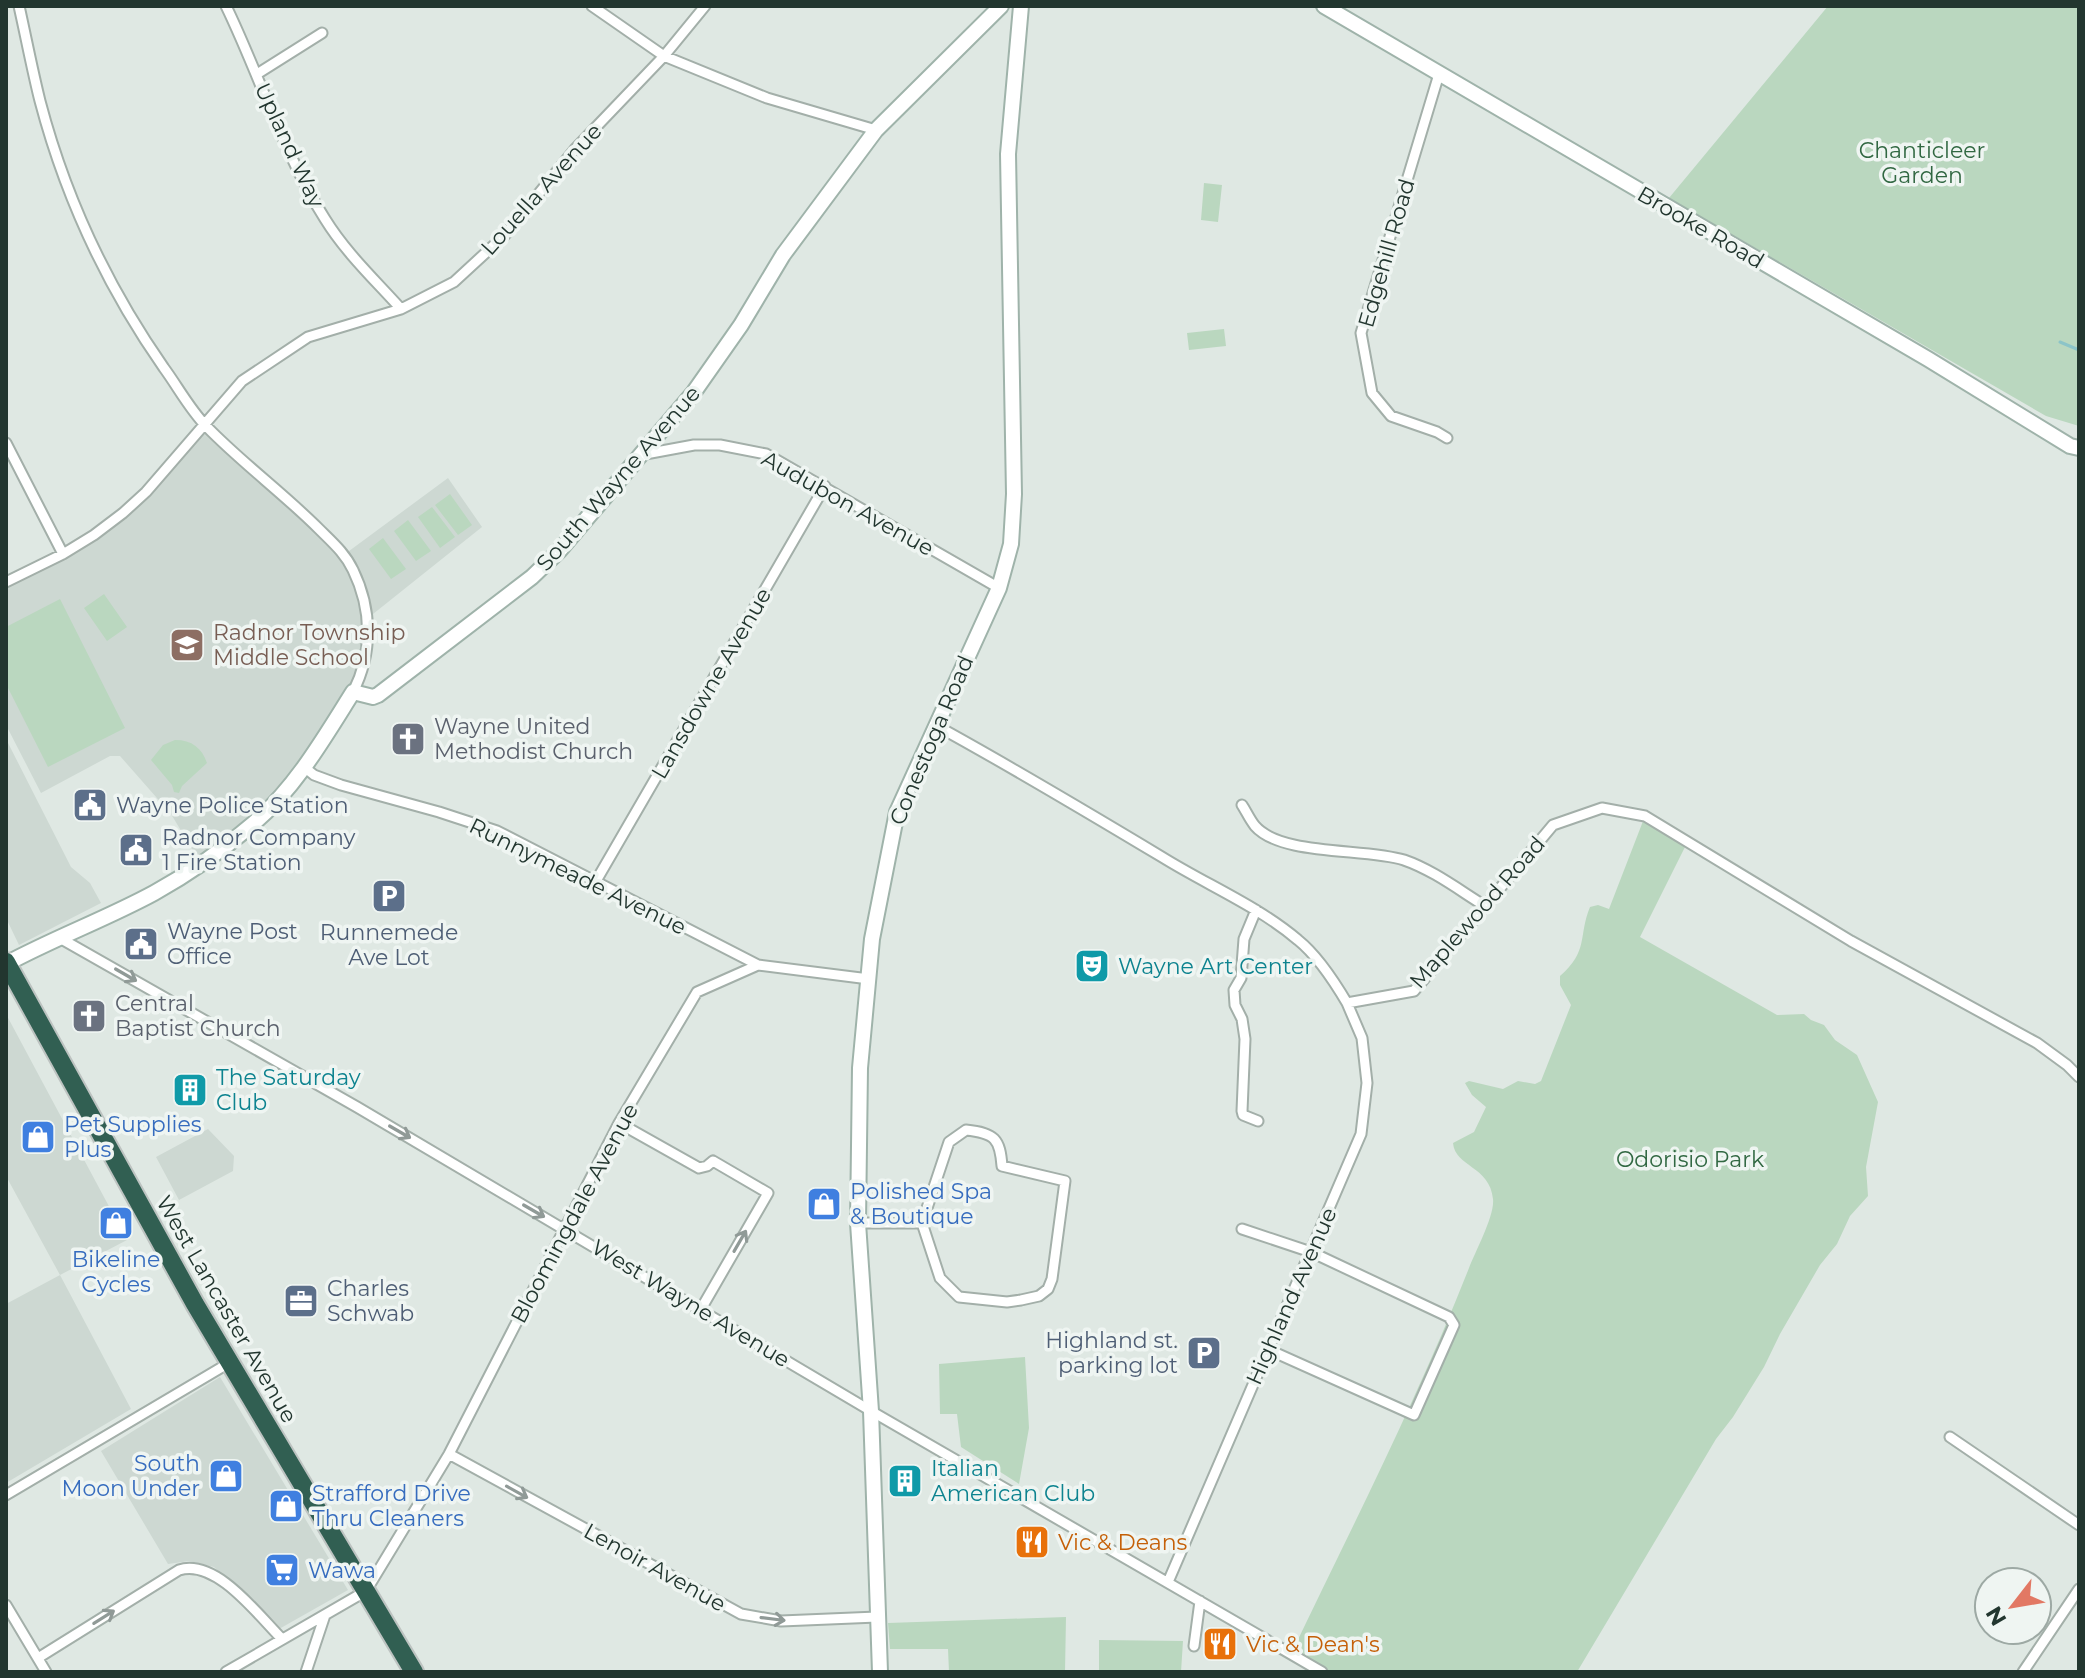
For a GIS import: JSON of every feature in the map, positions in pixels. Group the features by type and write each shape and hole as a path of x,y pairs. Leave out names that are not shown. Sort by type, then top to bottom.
{"highway":[{"name":"West Lancaster Avenue","path":"6,963 229,1363 414,1672"}],"main road":[{"name":"South Wayne Avenue","path":"353,692 373,697 378,695 532,577 560,550 694,392 741,325 783,255 876,130 1001,6"},
{"name":"Conestoga Road","path":"880,1672 871,1411 858,1223 860,1068 872,939 892,830 904,793 999,588 1011,544 1014,514 1008,154 1021,6"},
{"name":"Brooke Road","path":"1324,6 1928,359 2070,446 2079,448"},
{"path":"6,963 154,893 201,864 255,822 304,767 353,692"}],"street":[{"path":"19,6 40,102 68,186 93,247 143,338 205,425 345,555 359,584 369,632 365,663 353,692"},
{"name":"Upland Way","path":"226,6 296,167 324,218 354,258 401,309"},
{"path":"592,6 664,56 767,98 876,130"},
{"name":"Louella Avenue","path":"6,582 94,535 146,492 242,381 308,337 401,309 454,282 505,235 575,149 664,56 705,6"},
{"path":"257,74 322,33"},
{"name":"Edgehill Road","path":"1439,74 1361,333 1372,393 1391,416 1447,438"},
{"path":"6,443 63,554"},
{"name":"Audubon Avenue","path":"640,455 694,445 766,454 999,588"},
{"name":"Lansdowne Avenue","path":"596,881 825,486"},
{"path":"935,725 1256,910 1309,950 1347,1003"},
{"name":"Runnymeade Avenue","path":"304,767 314,775 341,785 497,831 758,965"},
{"path":"1242,805 1257,828 1279,839 1303,847 1388,856 1407,861 1426,869 1485,906"},
{"name":"Maplewood Road","path":"1347,1003 1414,991 1553,825 1602,808 1645,816 1851,941 2037,1043 2079,1077"},
{"path":"1256,910 1244,939 1241,978 1234,990 1245,1039 1242,1111 1243,1115 1258,1121"},
{"name":"West Wayne Avenue","path":"58,937 357,1107 871,1411 1322,1672"},
{"path":"758,965 869,979"},
{"name":"Bloomingdale Avenue","path":"366,1591 449,1454 619,1123 697,992 758,965"},
{"name":"Highland Avenue","path":"1168,1582 1361,1134 1367,1083 1362,1038 1347,1003"},
{"path":"619,1123 699,1168 713,1161 768,1193 701,1309"},
{"path":"966,1130 996,1138 1000,1145 1002,1166 1065,1181 1052,1279 1048,1289 1039,1296 1007,1302 959,1297 944,1284 937,1272 922,1223 949,1142 966,1130"},
{"path":"858,1223 922,1223"},
{"path":"1242,1229 1311,1252 1449,1317 1454,1325 1414,1415 1267,1349"},
{"path":"6,1495 229,1363"},
{"path":"1950,1437 2079,1525"},
{"name":"Lenoir Avenue","path":"449,1454 741,1614 781,1621 877,1617"},
{"path":"38,1658 188,1567 212,1573 282,1639"},
{"path":"2023,1672 2079,1589"},
{"path":"226,1672 366,1591"},
{"path":"1194,1646 1200,1601"},
{"path":"6,1605 9,1617 46,1672"},
{"path":"306,1672 325,1615"}],"shaded area":[{"name":"Radnor Township Middle School","path":"205,425 345,554 448,478 482,527 368,618 365,663 296,778 201,864 171,814 120,756 110,756 41,793 6,725 6,582 123,513"},
{"path":"6,739 71,867 90,883 101,903 19,945 6,918"},
{"path":"6,1014 127,1240 60,1275 6,1176"},
{"path":"208,1129 234,1156 233,1171 179,1200 156,1157"},
{"path":"60,1275 131,1409 6,1483 6,1304"},
{"path":"220,1377 348,1590 279,1629 214,1567 189,1561 168,1564 101,1451"}],"green space":[{"name":"Chanticleer Garden","path":"1828,6 2079,6 2079,426 2046,416 1669,198"},
{"path":"1204,183 1222,185 1218,222 1201,220"},
{"path":"1224,329 1226,346 1189,350 1187,333"},
{"path":"450,494 472,525 458,535 435,505"},
{"path":"432,507 455,537 440,548 418,517"},
{"path":"408,520 431,551 416,561 394,531"},
{"path":"383,538 406,569 391,579 369,549"},
{"path":"104,594 127,627 107,641 84,608"},
{"path":"60,599 125,728 48,767 6,684 6,627"},
{"path":"175,740 196,746 207,763 182,786 179,793 174,792 172,785 151,760 163,745"},
{"name":"Odorisio Park","path":"1645,816 1688,841 1640,937 1777,1015 1804,1014 1824,1025 1835,1040 1857,1055 1878,1102 1866,1167 1868,1196 1850,1216 1837,1244 1820,1265 1764,1367 1716,1439 1577,1672 1322,1672 1291,1654 1406,1415 1484,1234 1493,1206 1491,1188 1486,1180 1460,1157 1453,1143 1474,1132 1486,1107 1472,1095 1465,1083 1469,1081 1503,1089 1518,1081 1535,1084 1541,1081 1571,1005 1560,985 1560,976 1579,951 1590,907 1598,905 1609,909"},
{"path":"1025,1357 1029,1428 1019,1484 961,1447 957,1414 940,1414 939,1364"},
{"path":"1066,1617 1065,1672 949,1672 948,1649 890,1649 888,1623"},
{"path":"1099,1640 1183,1641 1181,1672 1099,1672"}],"waterway":[{"path":"2060,342 2079,350"}],"place":[{"name":"Radnor Township Middle School","path":"187,645"},
{"name":"Wayne United Methodist Church","path":"408,739"},
{"name":"Wayne Police Station","path":"90,805"},
{"name":"Radnor Company 1 Fire Station","path":"136,850"},
{"name":"Runnemede Ave Lot","path":"389,896"},
{"name":"Wayne Post Office","path":"141,944"},
{"name":"Wayne Art Center","path":"1092,966"},
{"name":"Central Baptist Church","path":"89,1016"},
{"name":"The Saturday Club","path":"190,1090"},
{"name":"Pet Supplies Plus","path":"38,1137"},
{"name":"Polished Spa & Boutique","path":"824,1204"},
{"name":"Bikeline Cycles","path":"116,1223"},
{"name":"Charles Schwab","path":"301,1301"},
{"name":"Highland st. parking lot","path":"1204,1353"},
{"name":"South Moon Under","path":"226,1476"},
{"name":"Italian American Club","path":"905,1481"},
{"name":"Strafford Drive Thru Cleaners","path":"286,1506"},
{"name":"Vic & Deans","path":"1032,1542"},
{"name":"Wawa","path":"282,1570"},
{"name":"Vic & Dean's","path":"1220,1644"}]}
